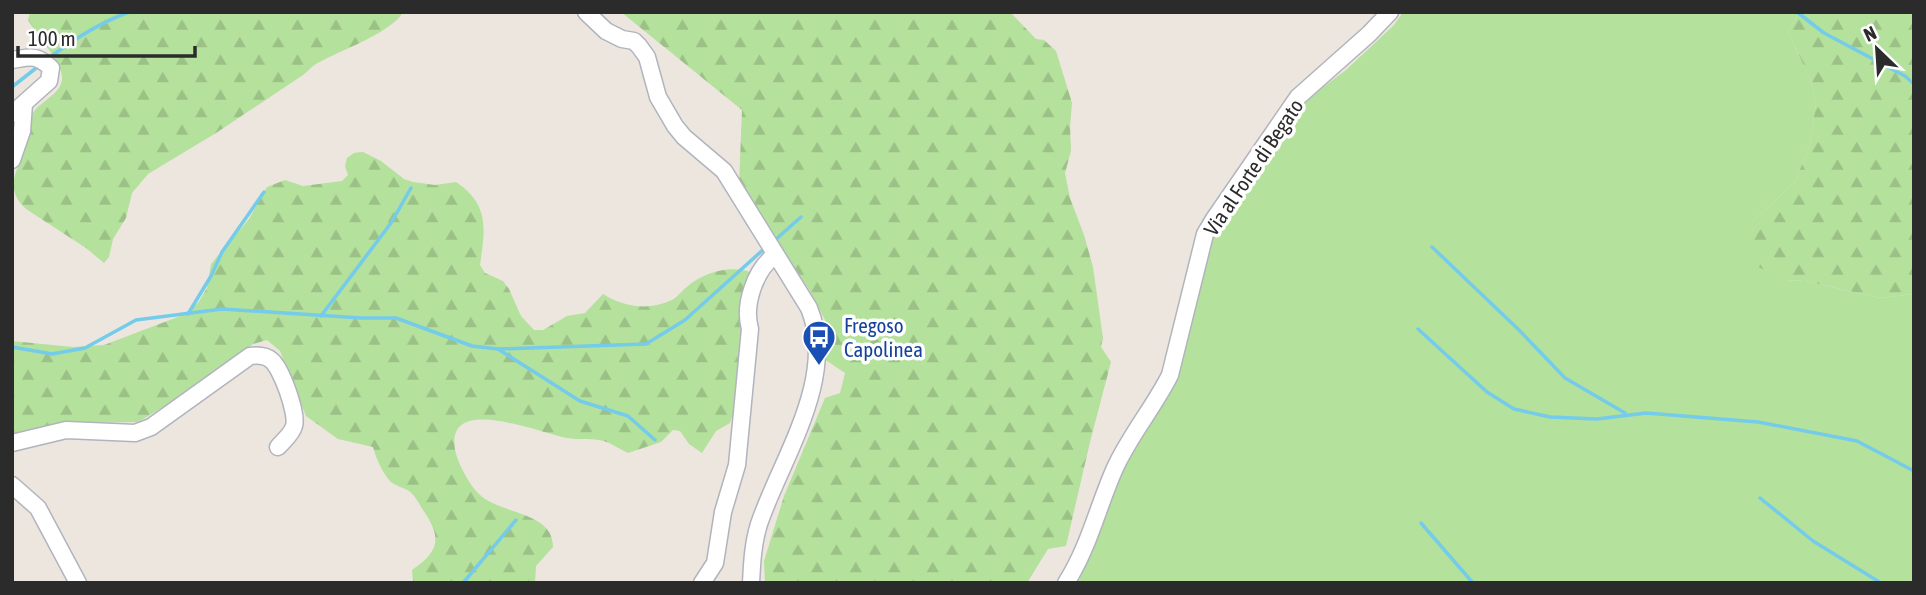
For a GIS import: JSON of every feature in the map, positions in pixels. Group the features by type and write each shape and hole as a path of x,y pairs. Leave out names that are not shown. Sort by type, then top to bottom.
{"street":[{"path":"586,12 606,31 622,39 634,41 639,46 647,57 657,97 675,126 724,171 808,308 815,324 817,348 813,383 805,414 760,524 753,549 751,583"},
{"name":"Via al Forte di Begato","path":"1066,583 1079,560 1114,470 1133,432 1160,394 1170,374 1205,234 1298,97 1370,34 1390,12"},
{"path":"12,60 41,58 51,68 49,81 18,109 22,131 12,160"},
{"path":"702,583 715,563 729,490 737,465 750,329 746,317 751,293 767,261 775,254"},
{"path":"12,443 66,430 135,433 151,427 250,356 261,355 273,360 286,387 295,420 294,428 278,447"},
{"path":"12,485 38,508 78,583"}],"green space":[{"path":"30,12 403,12 388,27 316,64 216,133 148,174 132,193 126,218 113,239 109,257 104,263 26,209 15,192 15,175 28,140 33,113 56,92 62,82 61,70 28,20"},
{"path":"621,12 1010,12 1036,39 1044,40 1056,51 1072,103 1071,151 1065,173 1070,198 1093,267 1103,338 1101,347 1111,362 1066,546 1048,549 1027,583 765,583 764,561 784,496 825,398 840,393 845,373 824,359 826,322 810,291 739,185 742,110"},
{"path":"1403,12 1803,12 1797,16 1788,32 1812,83 1816,103 1810,144 1795,182 1752,222 1785,280 1805,281 1880,298 1914,294 1914,583 1078,583 1095,543 1118,474 1144,426 1208,243 1306,100 1346,70 1394,25"},
{"path":"1803,12 1914,12 1914,294 1880,298 1805,281 1785,280 1748,262 1744,242 1752,222 1795,182 1810,144 1816,103 1812,83 1788,32 1797,16"},
{"path":"363,152 381,161 404,179 435,185 456,182 467,191 475,200 483,219 480,265 485,273 503,281 521,316 534,330 543,330 567,316 585,313 603,294 628,305 654,306 672,300 694,281 710,274 735,269 750,272 733,415 730,423 716,431 702,453 689,444 680,431 673,430 661,442 628,453 610,443 595,439 567,438 496,420 477,420 463,424 455,435 456,454 476,491 489,502 536,520 545,526 551,535 553,547 536,566 535,583 413,583 412,570 427,558 435,545 431,523 416,498 392,483 380,465 373,447 338,439 306,416 280,351 267,340 253,344 180,397 138,422 65,423 12,435 12,341 73,347 104,345 183,315 198,303 207,288 211,264 249,219 267,187 285,180 303,186 342,181 348,175 345,166 347,158 354,153"}],"waterway":[{"path":"49,58 87,32 129,12"},
{"path":"1797,12 1824,33 1905,76 1914,84"},
{"path":"12,87 40,65"},
{"path":"321,316 391,223 411,188"},
{"path":"188,314 222,252 264,192"},
{"path":"774,241 801,217"},
{"path":"1432,247 1565,378 1625,413"},
{"path":"12,347 52,354 85,348 136,320 222,309 396,318 472,346 498,349 646,344 685,320 765,248"},
{"path":"1418,329 1487,392 1514,409 1550,417 1597,419 1646,413 1758,422 1857,441 1914,471"},
{"path":"498,349 580,401 628,416 655,440"},
{"path":"1760,498 1813,541 1881,583"},
{"path":"463,583 516,520"},
{"path":"1421,523 1473,583"}],"place":[{"name":"Fregoso Capolinea","path":"819,367"}]}
